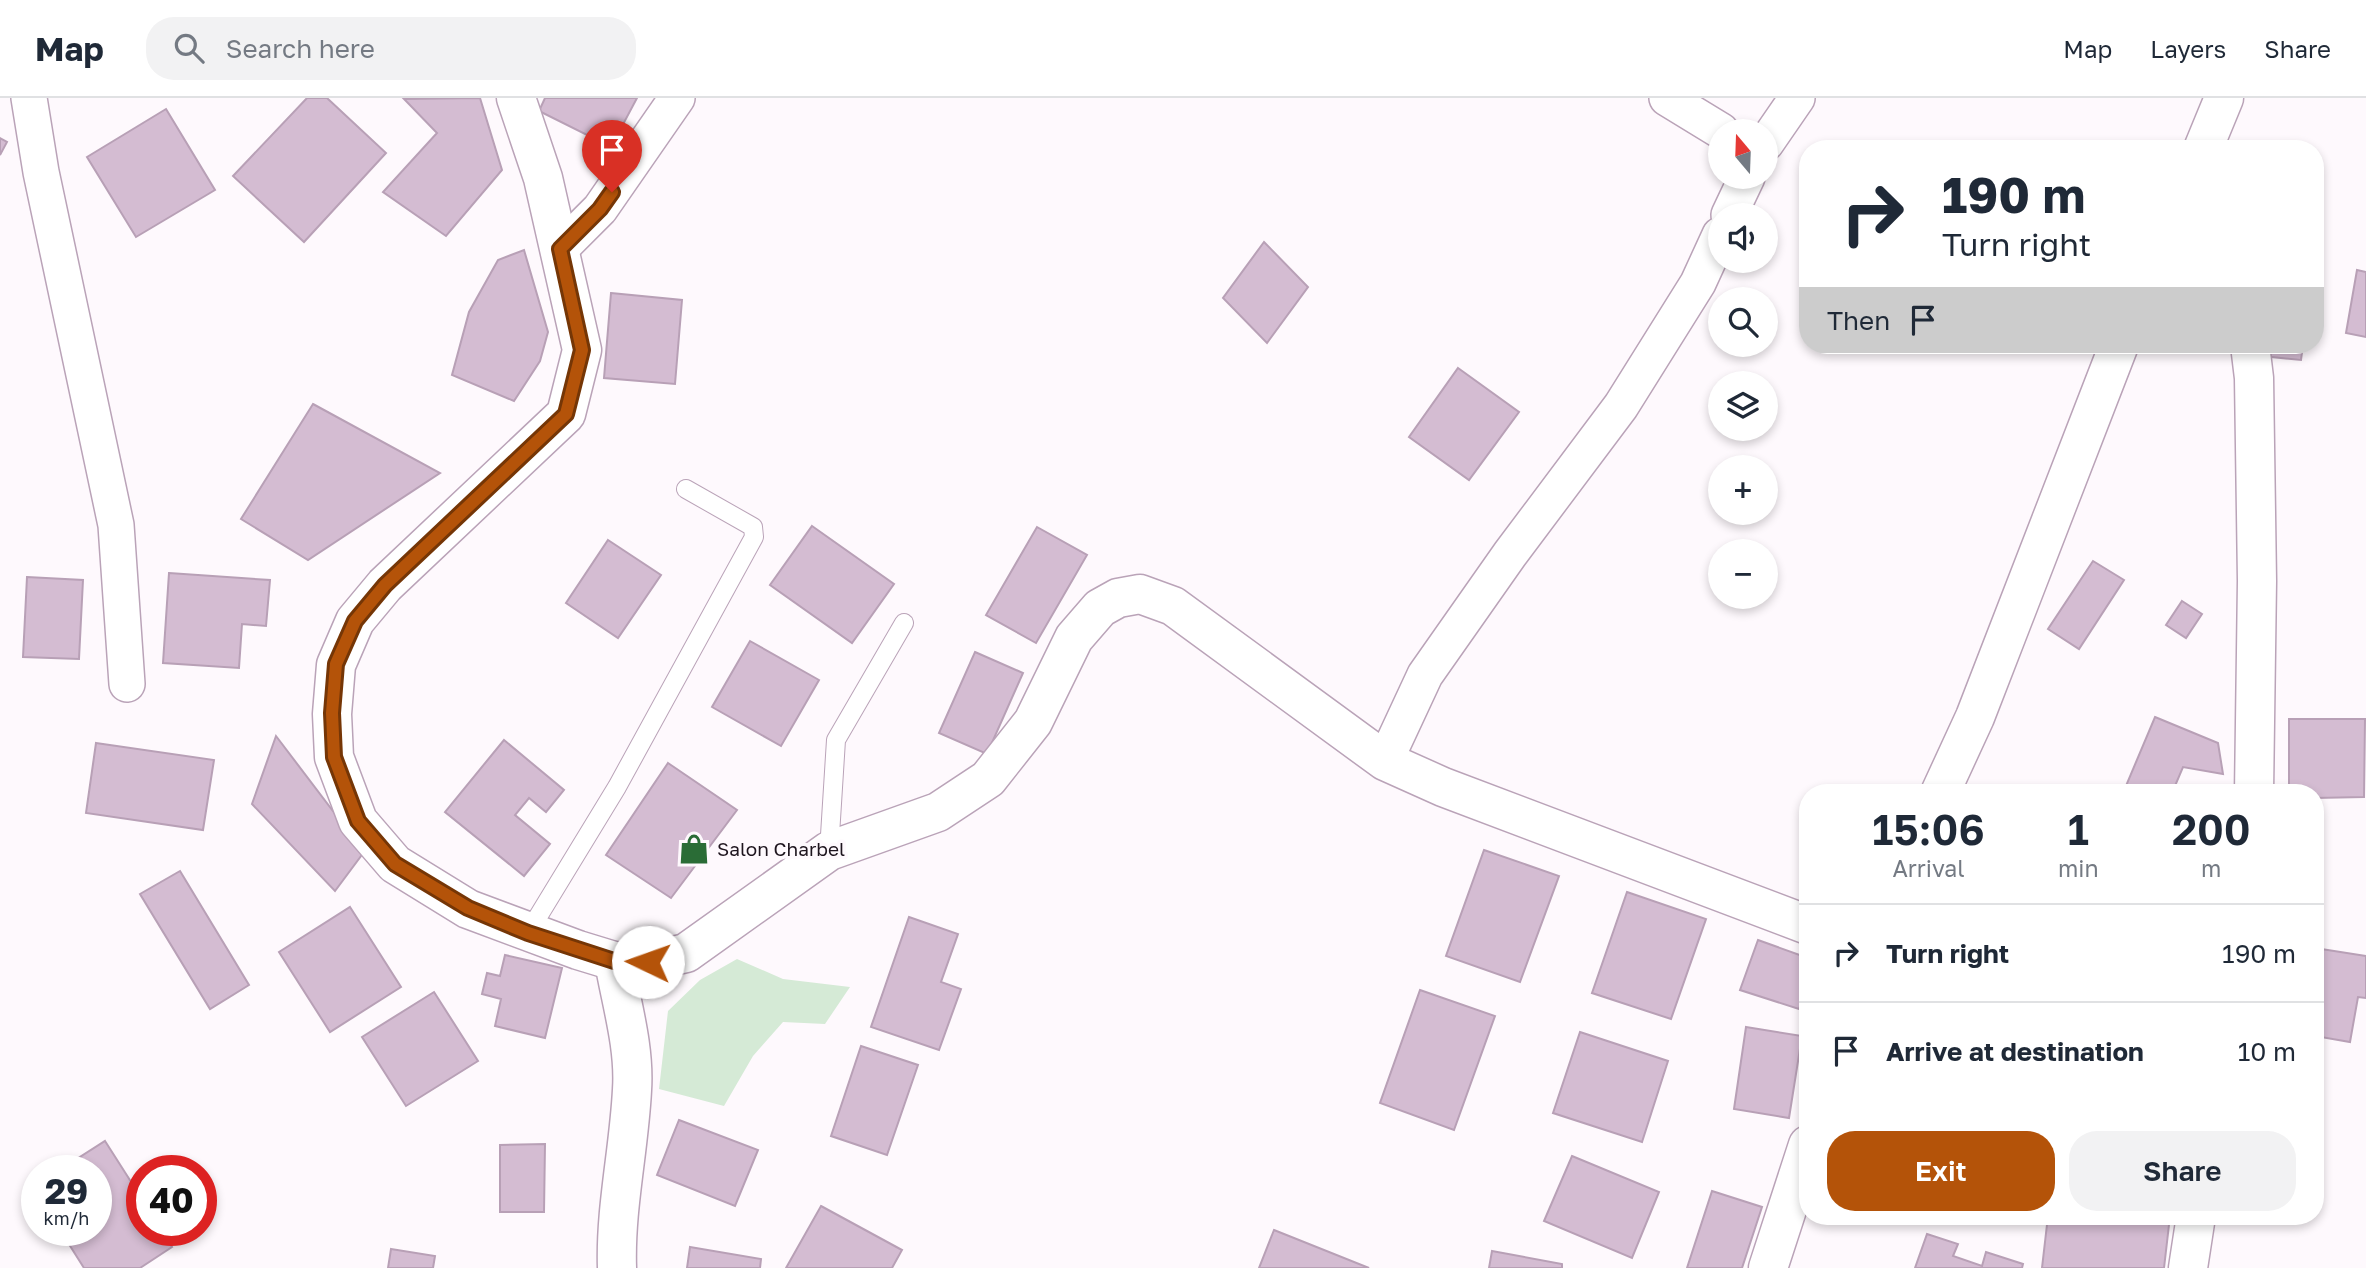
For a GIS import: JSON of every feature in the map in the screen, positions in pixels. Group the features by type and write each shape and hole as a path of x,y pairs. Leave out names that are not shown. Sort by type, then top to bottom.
{"street":[{"path":"29,98 41,172 116,525 127,684"},
{"path":"516,98 543,178 582,350 566,414 385,585 355,621 336,664 332,713 334,757 358,821 395,864 468,908 528,933 614,961 648,962 686,953 829,851 938,812 989,779 1033,722 1074,638 1100,608 1118,598 1140,594 1173,606 1385,761 1503,811 1799,922"},
{"path":"560,249 600,209 677,98"},
{"path":"1667,98 1708,123"},
{"path":"1778,126 1797,98"},
{"path":"2207,140 2223,102"},
{"path":"2223,102 2226,140"},
{"path":"1385,761 1425,675 1510,554 1621,405 1698,283 1708,261"},
{"path":"1944,784 1975,717 2116,354"},
{"path":"2251,354 2257,582 2253,784"},
{"path":"614,961 628,1040 633,1088 616,1230 617,1268"},
{"path":"1768,1268 1799,1173"},
{"path":"2188,1268 2195,1225"}],"lane":[{"path":"528,933 617,787 754,537 753,527 686,489"},
{"path":"829,851 836,740 904,623"}],"green space":[{"path":"737,959 783,979 850,987 825,1024 783,1022 753,1056 724,1106 659,1089 668,1011 700,980"}],"building":[{"path":"307,98 327,98 386,153 304,242 233,176"},
{"path":"480,98 502,170 446,236 383,192 437,133 404,99"},
{"path":"545,98 637,98 611,147 539,111"},
{"path":"166,109 215,190 136,237 87,157"},
{"path":"0,138 7,142 0,155"},
{"path":"1264,242 1308,287 1267,343 1223,298"},
{"path":"524,250 548,332 540,361 514,401 452,375 469,312 498,260"},
{"path":"2357,270 2366,272 2366,337 2346,333"},
{"path":"611,293 682,300 675,384 604,378"},
{"path":"2262,354 2302,354 2301,360"},
{"path":"1458,368 1519,412 1469,480 1409,437"},
{"path":"313,404 440,473 308,560 241,519"},
{"path":"812,526 894,584 852,643 770,585"},
{"path":"1037,527 1087,555 1036,643 986,615"},
{"path":"608,540 661,575 618,638 566,603"},
{"path":"2093,561 2124,580 2079,649 2048,629"},
{"path":"169,573 270,580 266,626 242,624 239,668 163,663"},
{"path":"27,577 83,580 79,659 23,657"},
{"path":"2182,601 2202,614 2186,638 2166,625"},
{"path":"750,641 819,680 781,746 712,707"},
{"path":"975,652 1023,673 987,754 939,733"},
{"path":"2155,717 2218,743 2223,774 2183,767 2176,784 2127,784"},
{"path":"2289,719 2365,719 2364,797 2324,798 2324,784 2289,784"},
{"path":"276,736 364,852 335,891 252,804"},
{"path":"504,740 564,790 546,812 529,798 515,815 550,844 524,876 445,812"},
{"path":"96,743 214,760 203,830 86,813"},
{"path":"668,763 737,810 671,898 606,855"},
{"path":"1484,850 1559,876 1520,982 1446,956"},
{"path":"180,871 249,985 210,1009 140,894"},
{"path":"1627,892 1706,919 1671,1019 1592,993"},
{"path":"350,907 401,987 330,1032 279,952"},
{"path":"909,917 958,934 941,982 961,989 939,1050 871,1027"},
{"path":"1758,940 1799,955 1799,1009 1740,990"},
{"path":"2324,949 2366,956 2366,998 2358,997 2350,1042 2324,1038"},
{"path":"505,955 562,968 545,1038 495,1026 501,999 482,994 487,973 500,976"},
{"path":"1420,990 1495,1016 1454,1130 1380,1103"},
{"path":"434,992 478,1061 406,1106 362,1037"},
{"path":"1746,1027 1799,1036 1799,1055 1789,1118 1734,1109"},
{"path":"1580,1032 1668,1061 1642,1142 1553,1113"},
{"path":"861,1046 918,1065 887,1155 831,1136"},
{"path":"679,1120 758,1150 735,1206 657,1175"},
{"path":"105,1141 126,1174 126,1246 172,1247 140,1268 84,1268 70,1246 112,1246 112,1155 83,1155"},
{"path":"545,1144 544,1212 500,1212 500,1145"},
{"path":"1572,1156 1659,1192 1632,1258 1544,1221"},
{"path":"1712,1191 1762,1207 1742,1268 1687,1268"},
{"path":"821,1206 902,1250 892,1268 786,1268"},
{"path":"2047,1225 2169,1225 2164,1268 2042,1268"},
{"path":"1274,1230 1369,1268 1259,1268"},
{"path":"1927,1234 1958,1244 1953,1256 1982,1266 1986,1252 2023,1264 2022,1268 1915,1268"},
{"path":"690,1247 761,1259 760,1268 687,1268"},
{"path":"391,1249 435,1256 433,1268 388,1268"},
{"path":"1492,1251 1562,1264 1562,1268 1489,1268"}],"place":[{"name":"Salon Charbel","path":"694,849"}],"route":[{"path":"612,192 600,209 560,249 582,350 566,414 505,475 385,585 355,621 336,664 332,713 334,757 358,821 395,864 468,908 528,933 614,961 648,962"}]}
